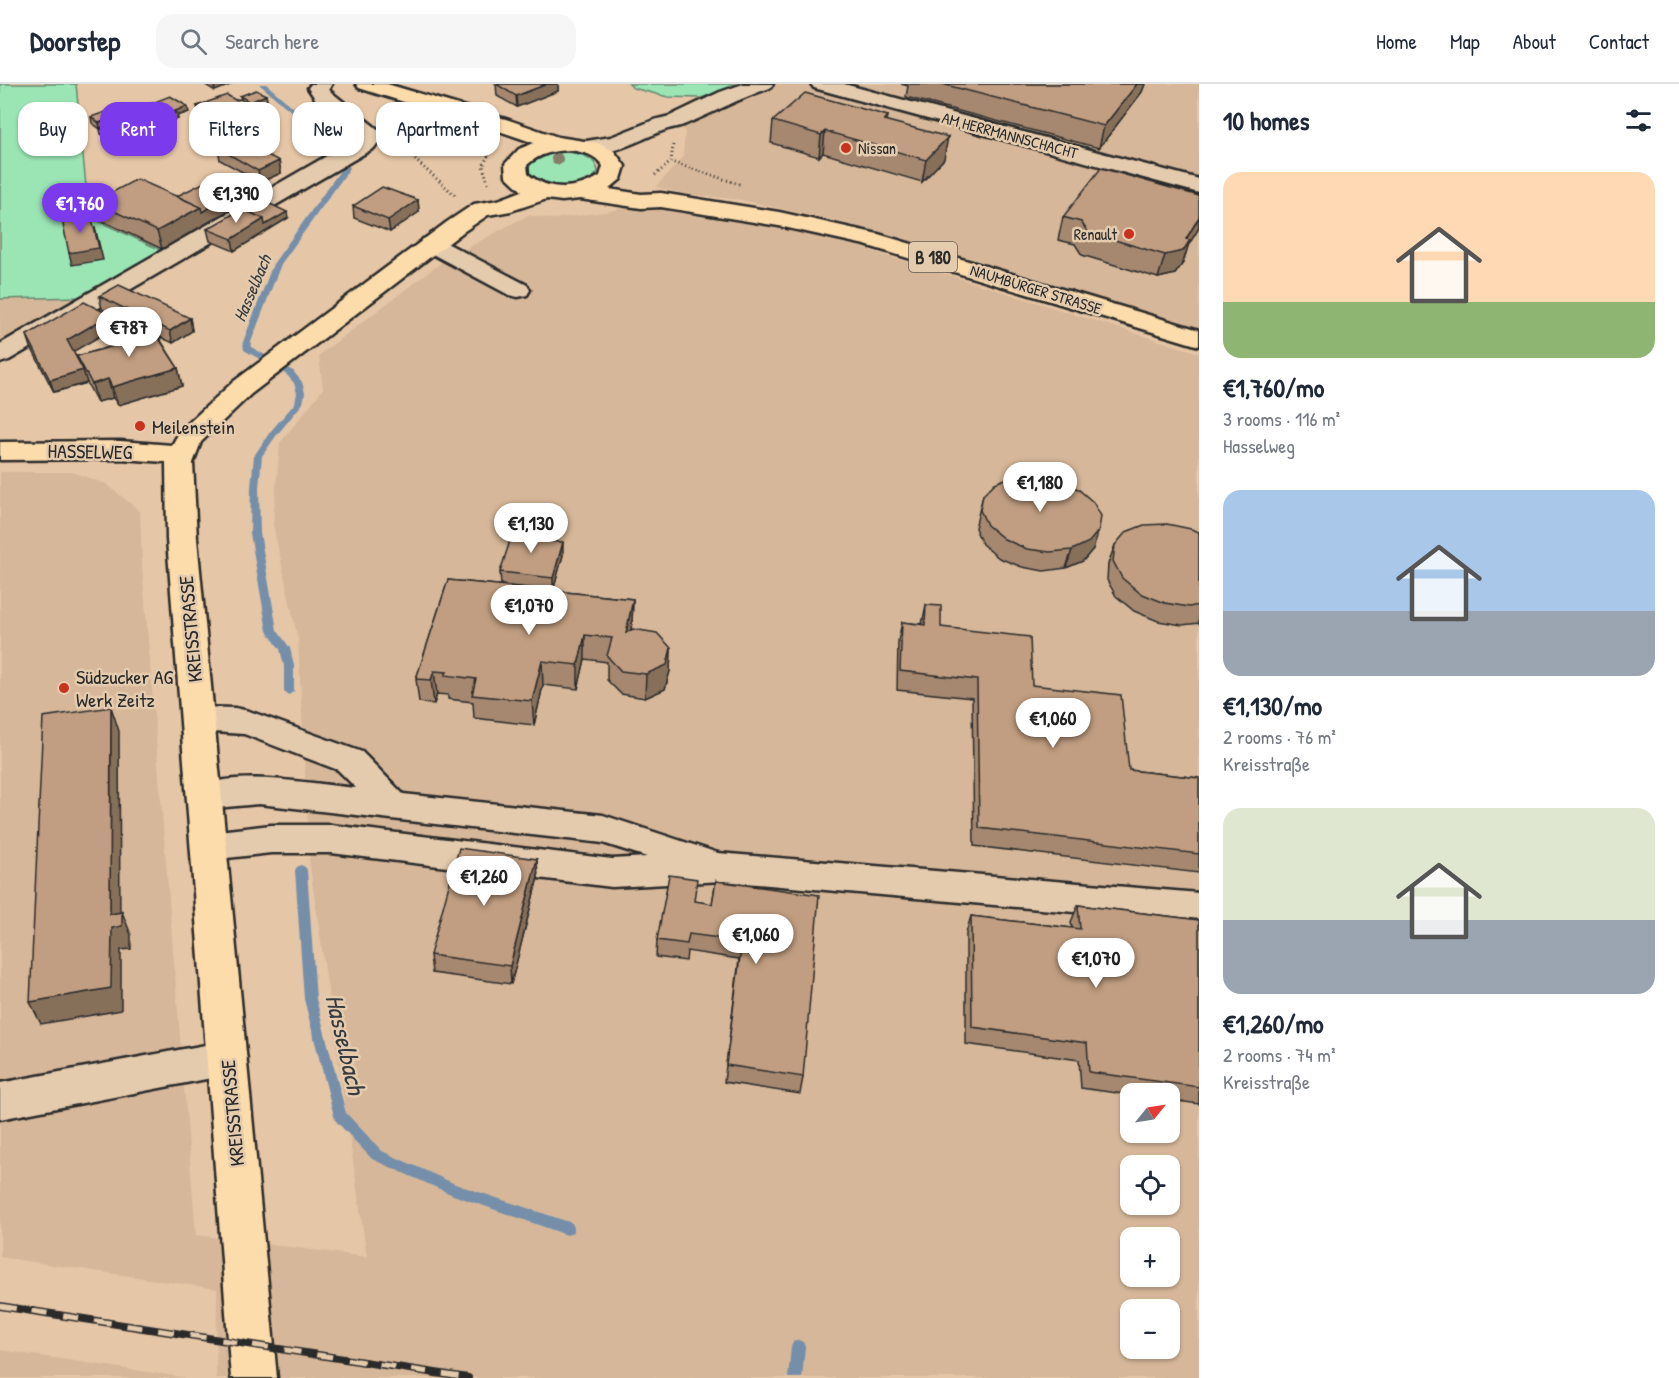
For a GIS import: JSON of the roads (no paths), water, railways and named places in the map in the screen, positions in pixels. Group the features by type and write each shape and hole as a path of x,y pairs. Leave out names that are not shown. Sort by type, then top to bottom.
{"main road":[{"path":"366,84 424,102"},
{"path":"500,123 560,144 588,147"},
{"path":"500,134 518,150 518,167 528,186 548,192"},
{"path":"482,209 487,200 510,184 518,167 537,149 560,144"},
{"name":"NAUMBURGER STRASSE","path":"588,147 606,155 622,180 653,193 661,200"},
{"path":"580,192 603,185 614,169"},
{"path":"181,454 197,430 263,371 431,244 482,209 503,206 531,195 548,192"},
{"name":"NAUMBURGER STRASSE","path":"548,192 601,193 648,202 661,200 779,219 870,239 1199,338"},
{"name":"HASSELWEG","path":"0,451 120,450 181,454"},
{"name":"KREISSTRASSE","path":"181,454 179,494 254,1378"}],"street":[{"path":"0,355 366,143 372,136 323,96 318,88 322,84"},
{"path":"588,147 615,143 661,124 676,121 728,96 763,84"},
{"name":"AM HERRMANNSCHACHT","path":"821,84 1199,186"},
{"path":"614,169 624,158 664,138 677,128 676,121"},
{"path":"431,244 518,290"},
{"path":"198,719 236,720 249,723 350,761 396,807"},
{"path":"204,796 259,791 603,829 723,867"},
{"path":"209,846 271,839 331,839 612,873 723,867 1199,908"},
{"path":"0,1101 227,1058"}],"waterway":[{"name":"Hasselbach","path":"262,84 320,133 346,168 277,264 247,342 247,348 290,373 298,382 301,393 299,403 258,456 255,487 255,533 272,631 285,648 289,666 289,691"},
{"name":"Hasselbach","path":"301,870 310,999 340,1116 377,1155 453,1189 567,1228"},
{"name":"Hasselbach","path":"795,1378 798,1347"}],"railway":[{"path":"0,1306 468,1378"}],"place":[{"name":"Nissan","path":"846,148"},
{"name":"Renault","path":"1129,234"},
{"name":"Meilenstein","path":"140,426"},
{"name":"Südzucker AG Werk Zeitz","path":"64,688"}]}
